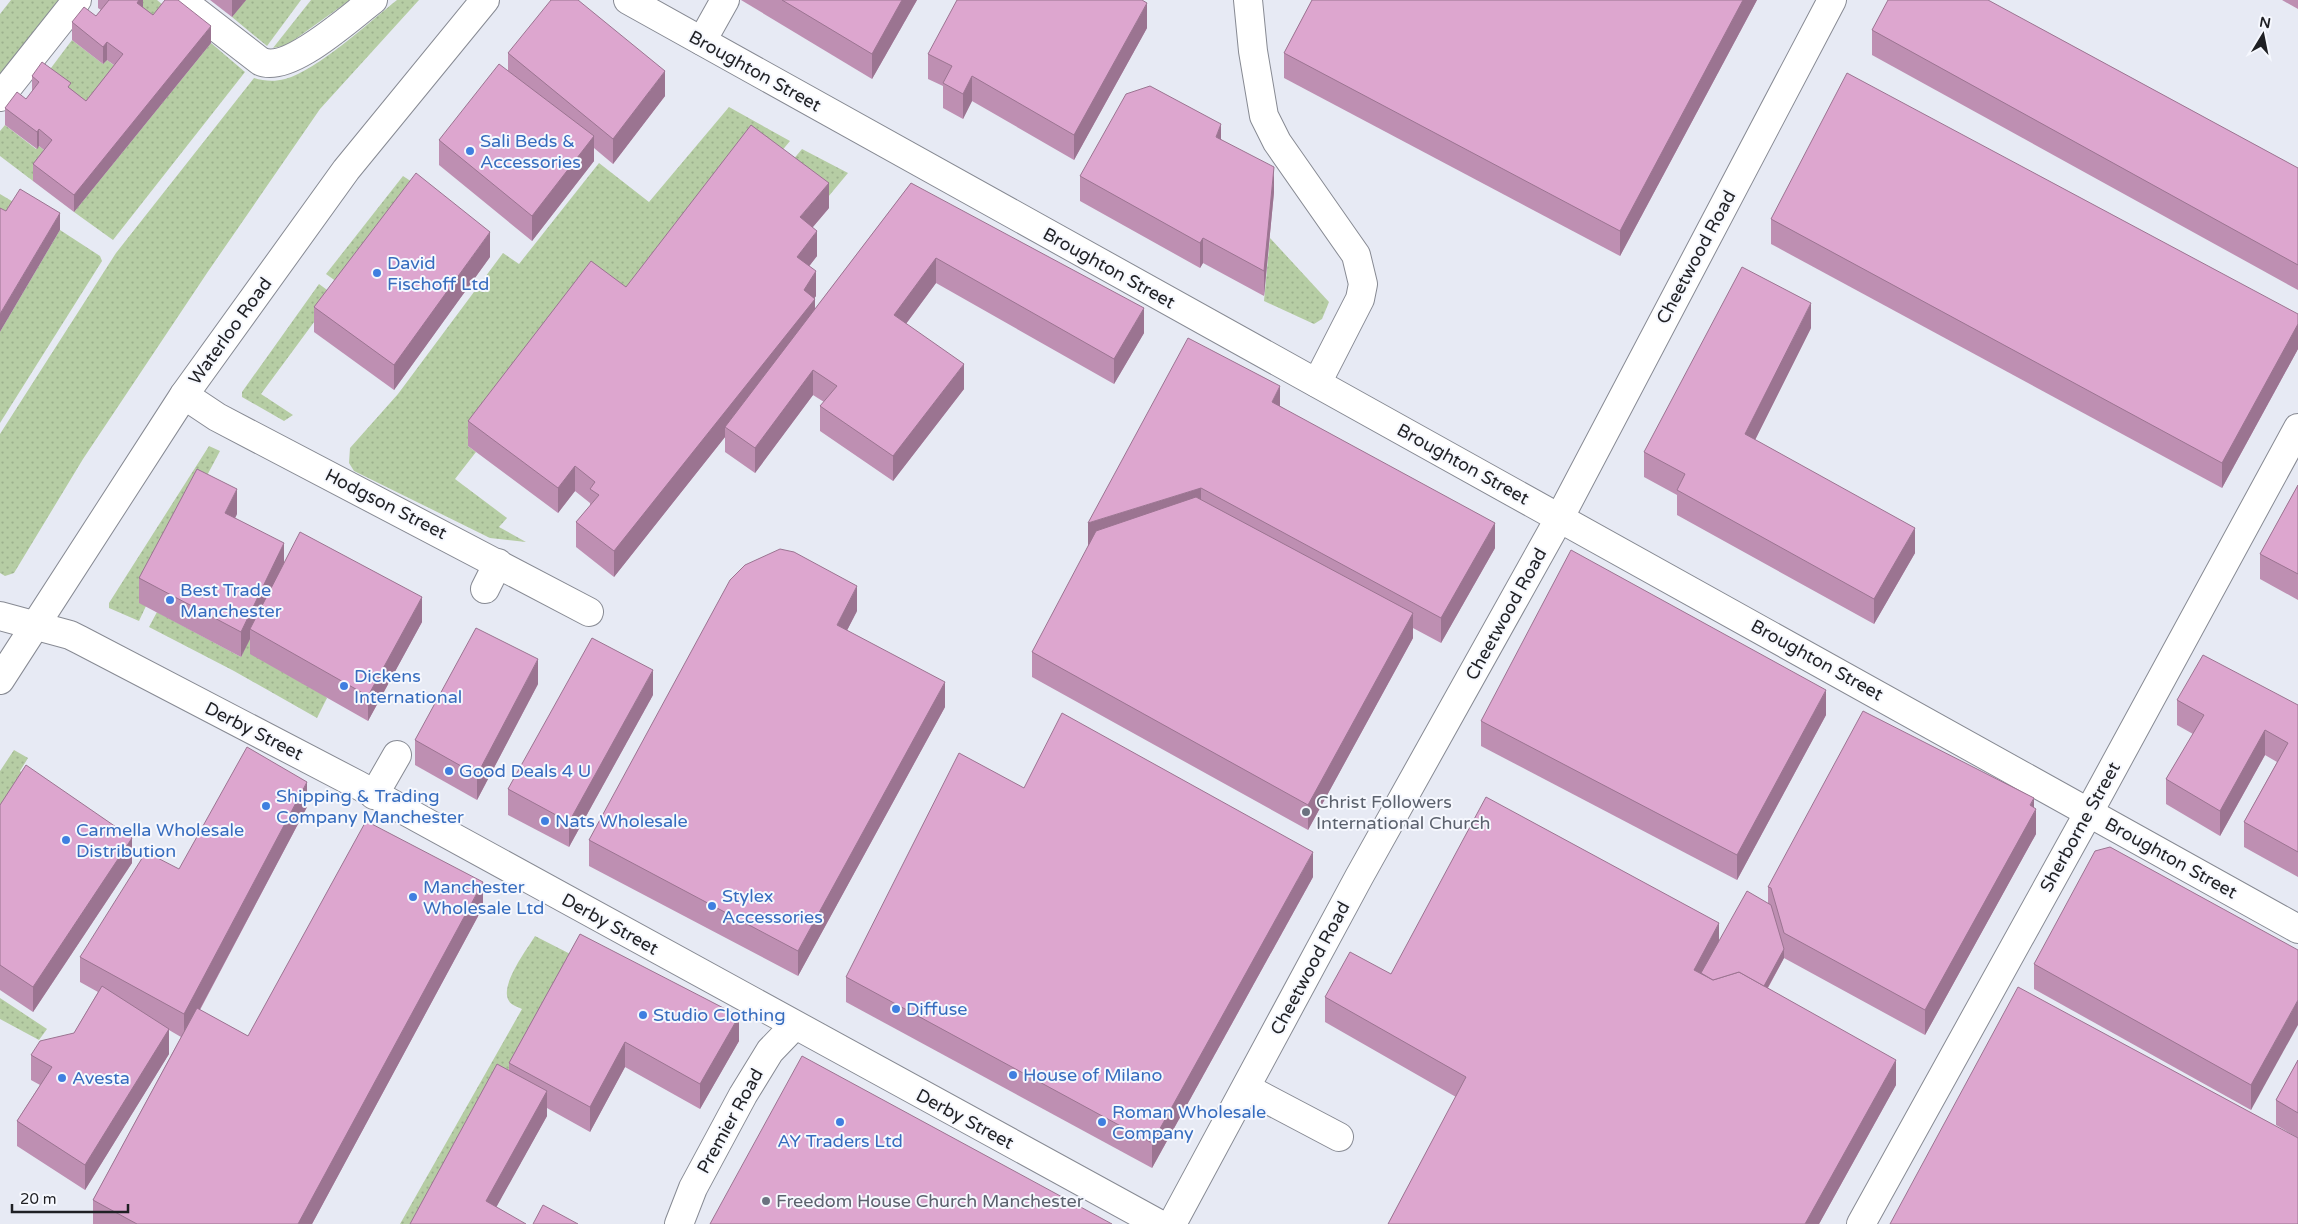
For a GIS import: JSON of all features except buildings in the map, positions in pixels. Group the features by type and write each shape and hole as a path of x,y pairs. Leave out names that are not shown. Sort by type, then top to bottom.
{"street":[{"path":"0,97 77,0"},
{"path":"181,0 260,62 270,65 283,62 304,52 373,0"},
{"name":"Waterloo Road","path":"0,680 184,395 346,170 485,0"},
{"name":"Broughton Street","path":"628,0 2298,929"},
{"path":"702,41 725,0"},
{"path":"1248,0 1253,51 1264,116 1278,142 1356,255 1363,284 1360,300 1316,383"},
{"name":"Cheetwood Road","path":"1172,1224 1359,877 1560,517 1832,0"},
{"name":"Hodgson Street","path":"184,395 217,417 589,612"},
{"name":"Sherborne Street","path":"1861,1224 2089,812 2298,428"},
{"path":"485,589 498,563"},
{"name":"Derby Street","path":"0,616 70,635 80,640 374,795 1159,1224"},
{"path":"374,795 397,755"},
{"name":"Premier Road","path":"679,1224 693,1188 743,1095 770,1051 794,1026"},
{"path":"1246,1088 1339,1137"}],"green space":[{"path":"11,0 59,0 0,75 0,14"},
{"path":"126,0 157,0 170,11 153,32"},
{"path":"245,0 301,0 267,46 232,17"},
{"path":"311,0 350,0 287,45 273,48"},
{"path":"397,0 419,0 320,109 207,273 83,459 14,573 5,576 0,573 0,434 116,253 254,78 277,81 298,74 342,45"},
{"path":"72,40 103,64 107,60 123,72 86,118 42,80"},
{"path":"211,43 245,72 113,240 74,212"},
{"path":"729,107 790,141 770,165 626,312 468,446 476,452 455,479 507,518 499,527 526,542 490,538 354,471 349,463 350,448 398,394 503,253 519,264 599,163 649,202"},
{"path":"5,125 36,149 39,146 52,157 33,181 0,156 0,131"},
{"path":"802,149 848,173 823,203 782,173"},
{"path":"403,176 421,188 344,287 326,274"},
{"path":"0,194 20,206 0,225"},
{"path":"60,230 100,256 102,261 0,423 0,332"},
{"path":"1270,238 1329,302 1322,319 1314,324 1264,301"},
{"path":"319,284 334,295 261,394 293,415 284,421 242,397 242,392"},
{"path":"209,446 220,451 140,602 146,606 139,621 109,608 109,603"},
{"path":"157,612 241,657 253,631 327,698 317,718 234,671 149,627"},
{"path":"14,750 28,758 20,771 23,774 0,809 0,771"},
{"path":"535,936 580,959 422,1224 400,1224 522,1009 509,1001 507,995 508,987 515,968"},
{"path":"0,998 47,1029 39,1040 0,1019"}],"place":[{"name":"Sali Beds & Accessories","path":"470,151"},
{"name":"David Fischoff Ltd","path":"377,273"},
{"name":"Best Trade Manchester","path":"170,600"},
{"name":"Dickens International","path":"344,686"},
{"name":"Good Deals 4 U","path":"449,771"},
{"name":"Shipping & Trading Company Manchester","path":"266,806"},
{"name":"Christ Followers International Church","path":"1306,812"},
{"name":"Nats Wholesale","path":"545,821"},
{"name":"Carmella Wholesale Distribution","path":"66,840"},
{"name":"Manchester Wholesale Ltd","path":"413,897"},
{"name":"Stylex Accessories","path":"712,906"},
{"name":"Diffuse","path":"896,1009"},
{"name":"Studio Clothing","path":"643,1015"},
{"name":"House of Milano","path":"1013,1075"},
{"name":"Avesta","path":"62,1078"},
{"name":"AY Traders Ltd","path":"840,1122"},
{"name":"Roman Wholesale Company","path":"1102,1122"},
{"name":"Freedom House Church Manchester","path":"766,1201"}]}
